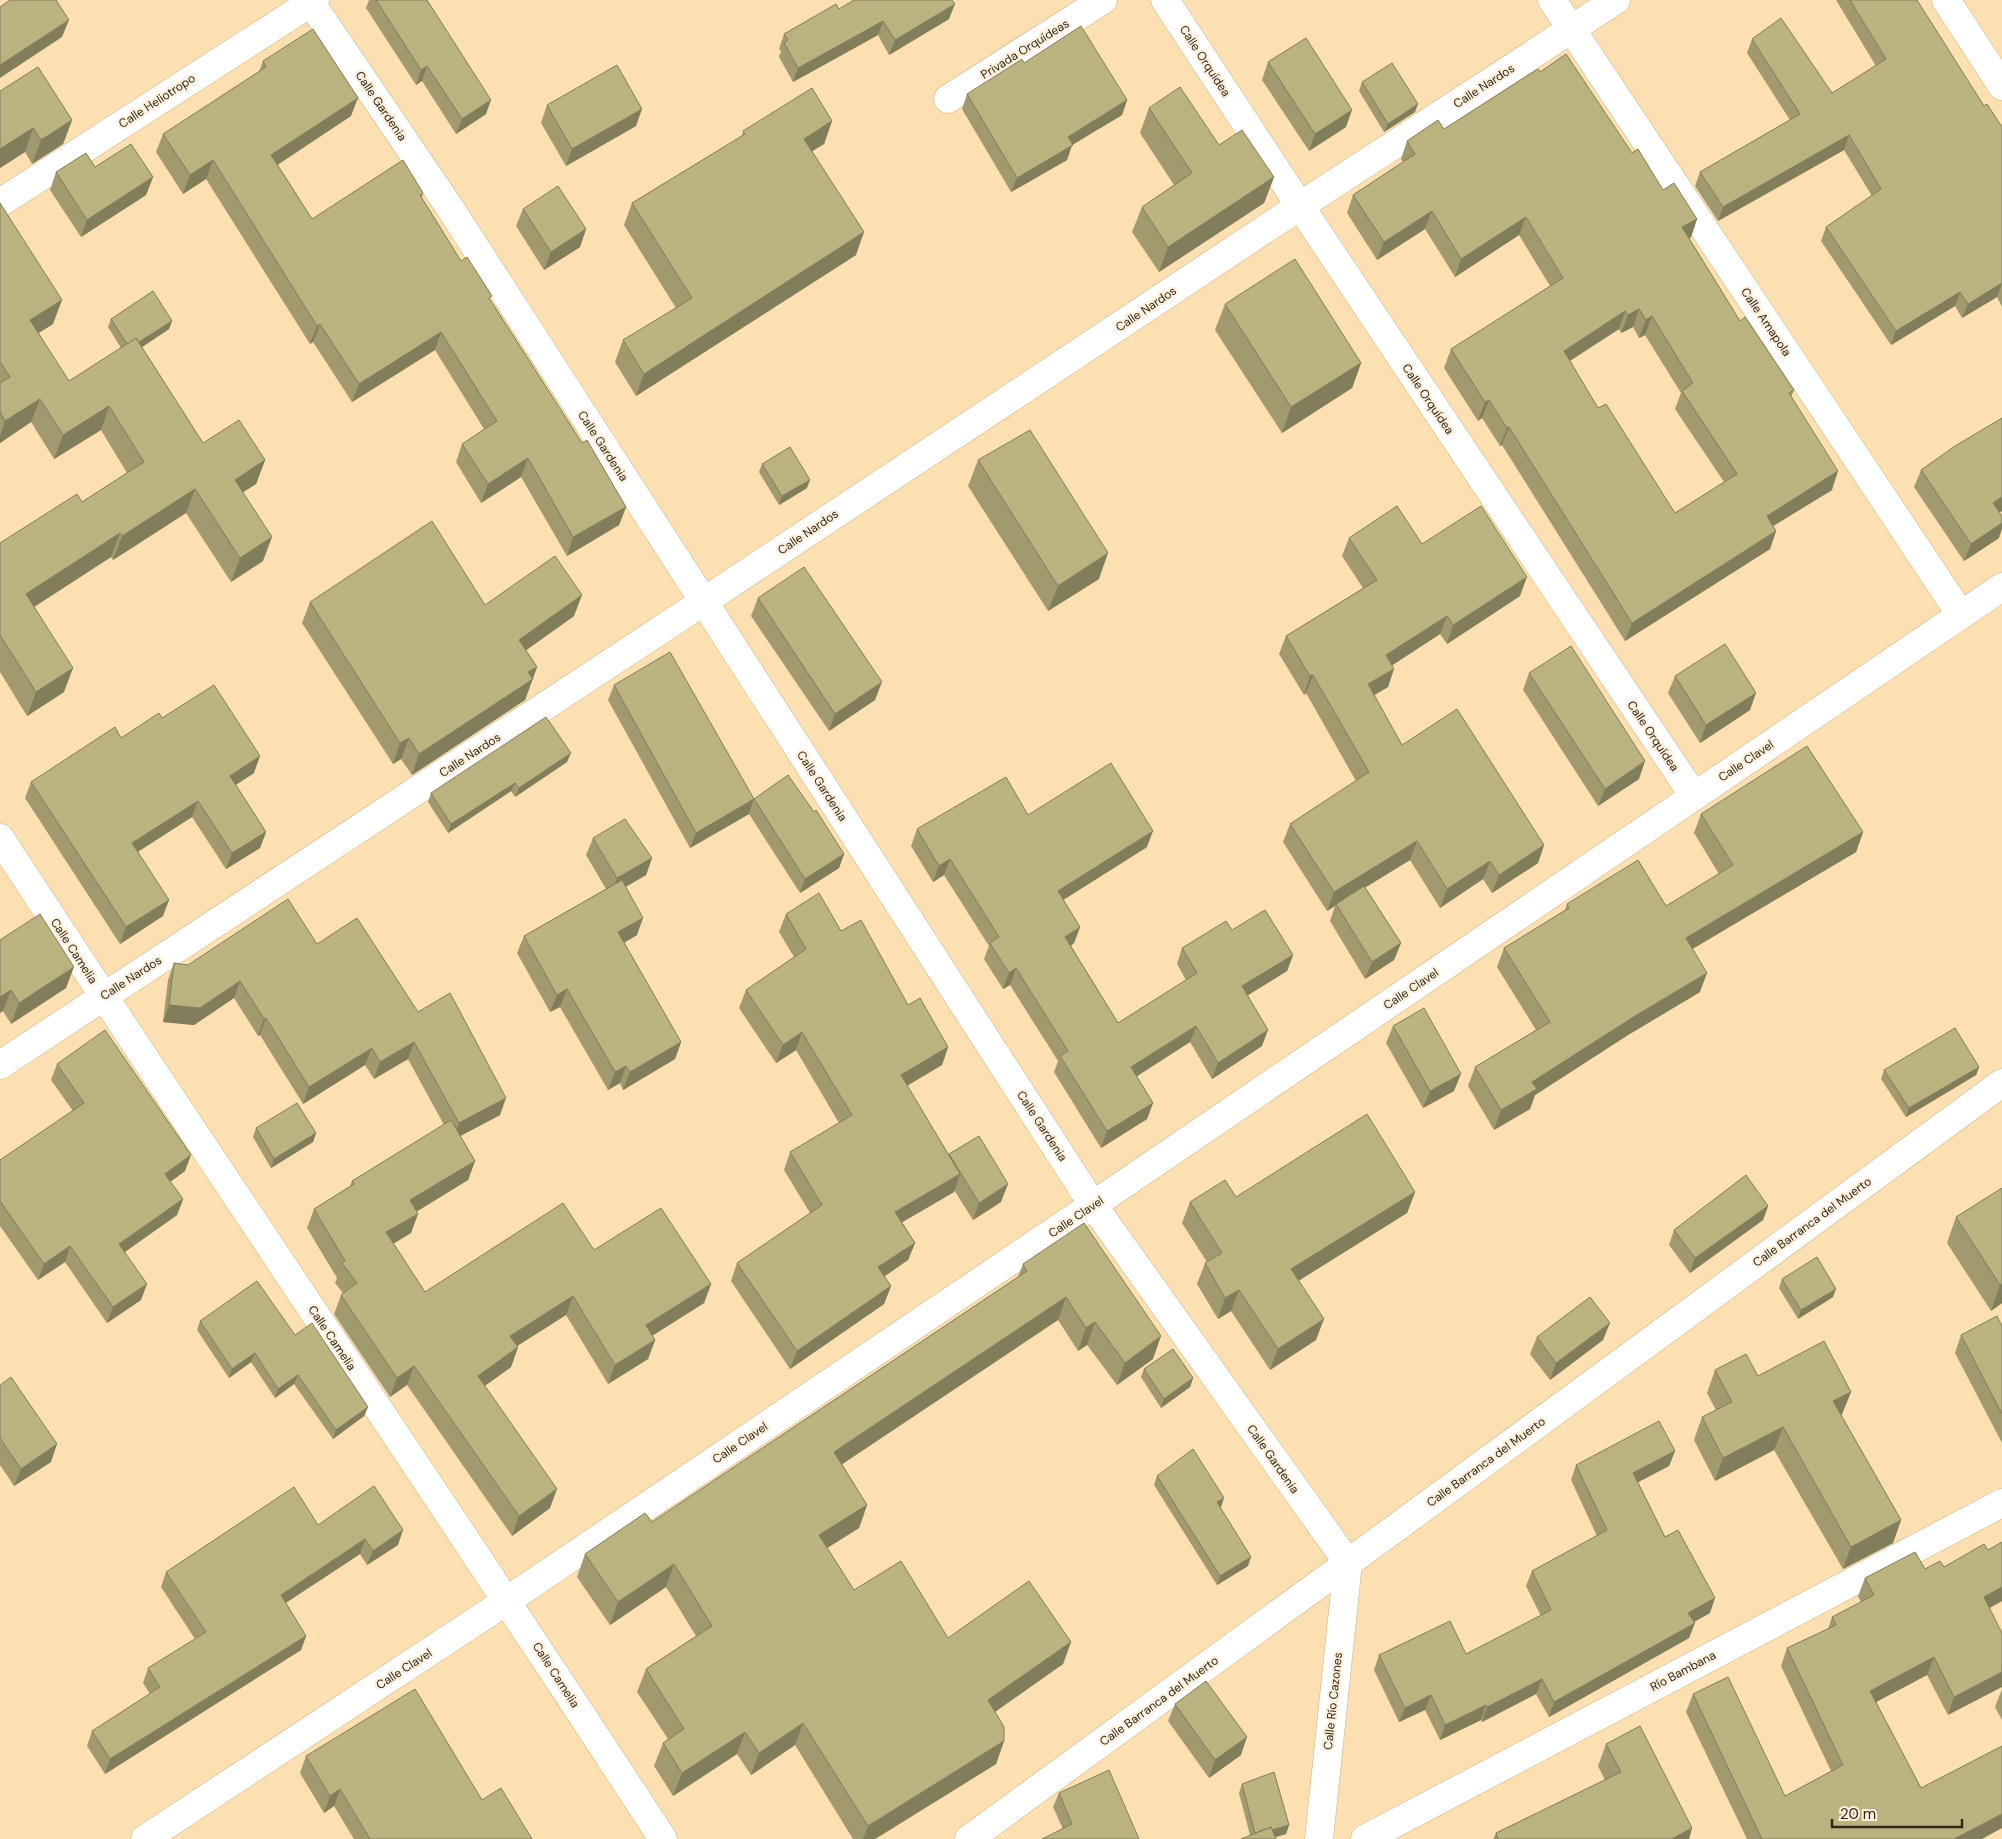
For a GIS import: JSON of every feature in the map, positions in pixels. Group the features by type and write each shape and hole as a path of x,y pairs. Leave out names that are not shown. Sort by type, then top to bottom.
{"street":[{"name":"Privada Orquídeas","path":"948,99 1103,0"},
{"name":"Calle Orquídea","path":"1165,0 1300,206 1694,796"},
{"name":"Calle Amapola","path":"1552,0 1960,615"},
{"name":"Calle Nardos","path":"0,1065 1300,206 1616,0"},
{"path":"1946,0 2002,86"},
{"name":"Calle Heliotropo","path":"0,203 311,1"},
{"name":"Calle Gardenia","path":"311,1 450,208 1093,1205 1348,1563"},
{"name":"Calle Clavel","path":"145,1839 508,1600 2002,587"},
{"name":"Calle Camelia","path":"0,838 103,996 508,1600 663,1839"},
{"name":"Calle Barranca del Muerto","path":"969,1839 2002,1083"},
{"name":"Río Bambana","path":"1365,1839 2002,1503"},
{"name":"Calle Río Cazones","path":"1319,1839 1348,1563"}],"building":[{"path":"10,0 56,0 69,20 0,65 0,7"},
{"path":"376,0 427,0 491,100 462,119 427,66 421,70"},
{"path":"854,0 952,0 955,4 895,40 883,21 798,68 784,43 788,40 784,34 836,4 839,9"},
{"path":"1850,0 1917,0 1984,106 1987,104 2002,127 2002,283 1968,304 1960,292 1896,331 1826,227 1881,189 1849,135 1723,207 1700,172 1800,114 1752,39 1781,18 1832,93 1886,59"},
{"path":"1081,26 1127,100 1068,137 1073,145 1017,178 967,94 1022,59 1024,63"},
{"path":"313,29 358,98 271,155 312,219 403,160 423,193 420,195 461,261 467,257 492,296 489,298 582,443 587,440 626,507 573,537 528,458 488,484 462,444 497,421 441,332 359,384 320,324 317,326 213,160 190,175 163,134 266,67 263,61"},
{"path":"1306,38 1352,110 1315,134 1268,62"},
{"path":"1566,54 1632,153 1638,149 1663,190 1674,183 1697,219 1682,227 1740,321 1745,317 1794,390 1789,393 1838,471 1767,516 1776,531 1632,623 1509,427 1507,428 1489,400 1485,402 1451,349 1563,278 1526,217 1461,259 1432,211 1384,242 1353,195 1415,154 1407,141 1438,120 1444,129 1538,69 1540,72","holes":["1639,309 1646,320 1652,316 1693,383 1682,391 1737,474 1675,513 1606,404 1598,408 1564,351 1625,311 1628,315"]},
{"path":"1392,63 1418,104 1388,124 1362,82"},
{"path":"617,65 642,109 572,149 547,105"},
{"path":"38,67 72,120 41,140 33,128 0,149 0,91"},
{"path":"1180,87 1219,145 1242,130 1274,177 1168,247 1142,207 1192,173 1149,108"},
{"path":"812,88 832,121 804,139 864,232 644,374 623,340 692,298 632,203 745,134 743,131"},
{"path":"131,144 153,177 87,220 56,172 86,153 95,167"},
{"path":"558,186 586,229 551,252 523,209"},
{"path":"0,203 62,300 30,320 69,381 136,338 203,443 239,420 265,460 235,480 272,537 240,558 195,489 122,536 120,533 26,594 73,668 36,692 0,635 0,543 77,494 82,502 144,462 109,406 63,435 40,399 5,421 0,412 0,383 10,377 0,362"},
{"path":"1295,259 1361,363 1291,407 1225,304"},
{"path":"153,291 172,321 139,342 136,338 127,344 111,319"},
{"path":"2002,418 2002,497 1993,503 2002,516 2002,523 1971,544 1921,470 1955,446"},
{"path":"1030,430 1108,553 1058,586 978,460"},
{"path":"790,447 810,480 782,496 762,464"},
{"path":"1397,506 1422,544 1481,506 1527,577 1453,625 1447,616 1386,655 1394,669 1368,684 1402,745 1457,709 1544,845 1499,875 1490,861 1447,889 1417,841 1334,892 1290,824 1369,772 1313,675 1310,676 1286,636 1377,580 1349,538"},
{"path":"432,521 485,605 555,556 582,595 519,640 537,667 528,672 533,679 419,754 409,738 400,743 310,602"},
{"path":"804,567 882,682 835,714 758,598"},
{"path":"1725,644 1756,693 1706,725 1675,676"},
{"path":"1571,646 1645,761 1605,789 1529,673"},
{"path":"670,652 754,799 696,833 614,685"},
{"path":"214,685 260,756 230,776 266,832 232,853 198,801 132,843 169,900 126,927 31,782 115,727 121,738 159,713 162,718"},
{"path":"546,717 571,753 519,788 515,783 451,824 431,793"},
{"path":"1807,746 1863,832 1686,938 1707,973 1635,1016 1532,1082 1537,1089 1501,1110 1475,1067 1550,1022 1504,948 1569,908 1567,904 1638,860 1666,906 1733,865 1701,814"},
{"path":"1111,763 1153,831 1058,891 1080,927 1065,937 1118,1023 1197,973 1182,948 1226,921 1232,930 1265,910 1293,955 1242,986 1268,1030 1218,1063 1196,1026 1131,1067 1153,1103 1107,1131 1060,1056 1068,1051 1016,968 1009,973 990,943 999,937 950,859 939,866 917,829 1006,777 1028,815"},
{"path":"788,775 814,812 816,810 844,854 805,879 754,799"},
{"path":"625,819 652,858 617,878 593,838"},
{"path":"622,880 643,918 618,932 681,1042 630,1072 626,1066 615,1072 567,989 557,995 524,936"},
{"path":"1364,886 1401,943 1372,962 1336,904"},
{"path":"819,893 841,931 861,920 908,1005 920,998 948,1047 901,1075 960,1174 895,1212 915,1243 878,1267 891,1286 797,1351 737,1263 822,1205 790,1152 852,1115 802,1032 783,1045 746,990 806,949 786,914"},
{"path":"288,899 317,944 357,918 418,1012 450,993 506,1098 459,1123 414,1042 380,1062 372,1048 309,1087 266,1018 264,1019 240,981 200,1008 169,1005 174,963 188,965"},
{"path":"40,914 74,967 19,1003 11,990 0,997 0,940"},
{"path":"1424,1008 1461,1074 1430,1091 1393,1026"},
{"path":"1955,1028 1979,1067 1909,1108 1884,1070"},
{"path":"105,1030 191,1155 165,1174 183,1199 119,1244 147,1284 113,1307 70,1246 44,1264 0,1201 0,1160 84,1103 57,1064"},
{"path":"297,1103 316,1133 274,1159 256,1128"},
{"path":"1367,1114 1415,1192 1291,1269 1324,1319 1278,1349 1239,1290 1225,1298 1205,1263 1222,1253 1190,1202 1225,1180 1236,1197"},
{"path":"451,1120 475,1161 410,1200 418,1214 386,1232 425,1292 563,1203 594,1250 661,1208 711,1284 646,1325 655,1340 615,1365 573,1296 510,1336 518,1347 478,1376 557,1489 519,1516 414,1366 397,1378 341,1295 357,1283 342,1263 345,1261 314,1209 354,1184 352,1181"},
{"path":"979,1136 1008,1184 979,1203 949,1154"},
{"path":"1746,1175 1768,1206 1695,1258 1674,1230"},
{"path":"2002,1188 2002,1284 2000,1285 1956,1217"},
{"path":"1084,1223 1161,1336 1125,1363 1095,1322 1086,1328 1066,1297 834,1452 867,1505 819,1535 854,1590 901,1561 948,1638 1029,1581 1071,1642 988,1700 1004,1727 1004,1741 868,1826 803,1723 759,1753 745,1732 682,1773 663,1743 684,1729 646,1669 712,1626 674,1564 618,1602 585,1554 645,1513 652,1522 1027,1271 1023,1264"},
{"path":"1817,1257 1836,1289 1801,1310 1782,1279"},
{"path":"257,1281 295,1335 312,1323 368,1407 336,1430 298,1375 278,1389 255,1353 232,1369 200,1321"},
{"path":"1590,1297 1610,1323 1556,1363 1537,1337"},
{"path":"1997,1316 2002,1326 2002,1414 1961,1335"},
{"path":"1824,1341 1851,1392 1833,1401 1901,1520 1851,1547 1783,1427 1723,1458 1702,1417 1732,1402 1715,1370 1746,1354 1758,1376"},
{"path":"1173,1349 1193,1378 1164,1399 1144,1369"},
{"path":"11,1377 57,1444 21,1469 0,1438 0,1385"},
{"path":"1659,1421 1675,1451 1633,1473 1665,1537 1678,1530 1715,1598 1688,1613 1695,1623 1554,1702 1542,1679 1487,1707 1486,1705 1445,1725 1431,1695 1405,1708 1379,1655 1450,1621 1466,1654 1551,1610 1532,1571 1607,1530 1576,1465"},
{"path":"1193,1449 1224,1498 1217,1502 1251,1557 1220,1576 1157,1476"},
{"path":"374,1486 403,1530 373,1551 365,1539 281,1595 306,1636 110,1759 92,1731 160,1687 148,1668 206,1632 166,1572 294,1487 318,1525"},
{"path":"2002,1542 2002,1587 1984,1597 2002,1633 2002,1672 1954,1697 1934,1657 1870,1691 1921,1788 2002,1746 2002,1814 1954,1839 1762,1839 1693,1694 1728,1677 1785,1796 1843,1765 1787,1648 1836,1625 1832,1617 1874,1595 1865,1578 1915,1552 1925,1569 1940,1561 1944,1567 1984,1544 1988,1550"},
{"path":"1206,1681 1247,1737 1215,1760 1175,1704"},
{"path":"415,1689 482,1800 501,1788 532,1839 370,1839 340,1789 330,1796 306,1756"},
{"path":"1640,1726 1692,1828 1672,1839 1498,1839 1496,1833 1621,1772 1606,1744"},
{"path":"1109,1770 1139,1839 1042,1839 1072,1824 1059,1793"},
{"path":"1274,1772 1289,1825 1272,1830 1271,1827 1255,1833 1242,1784"},
{"path":"1271,1827 1276,1839 1241,1839"}]}
